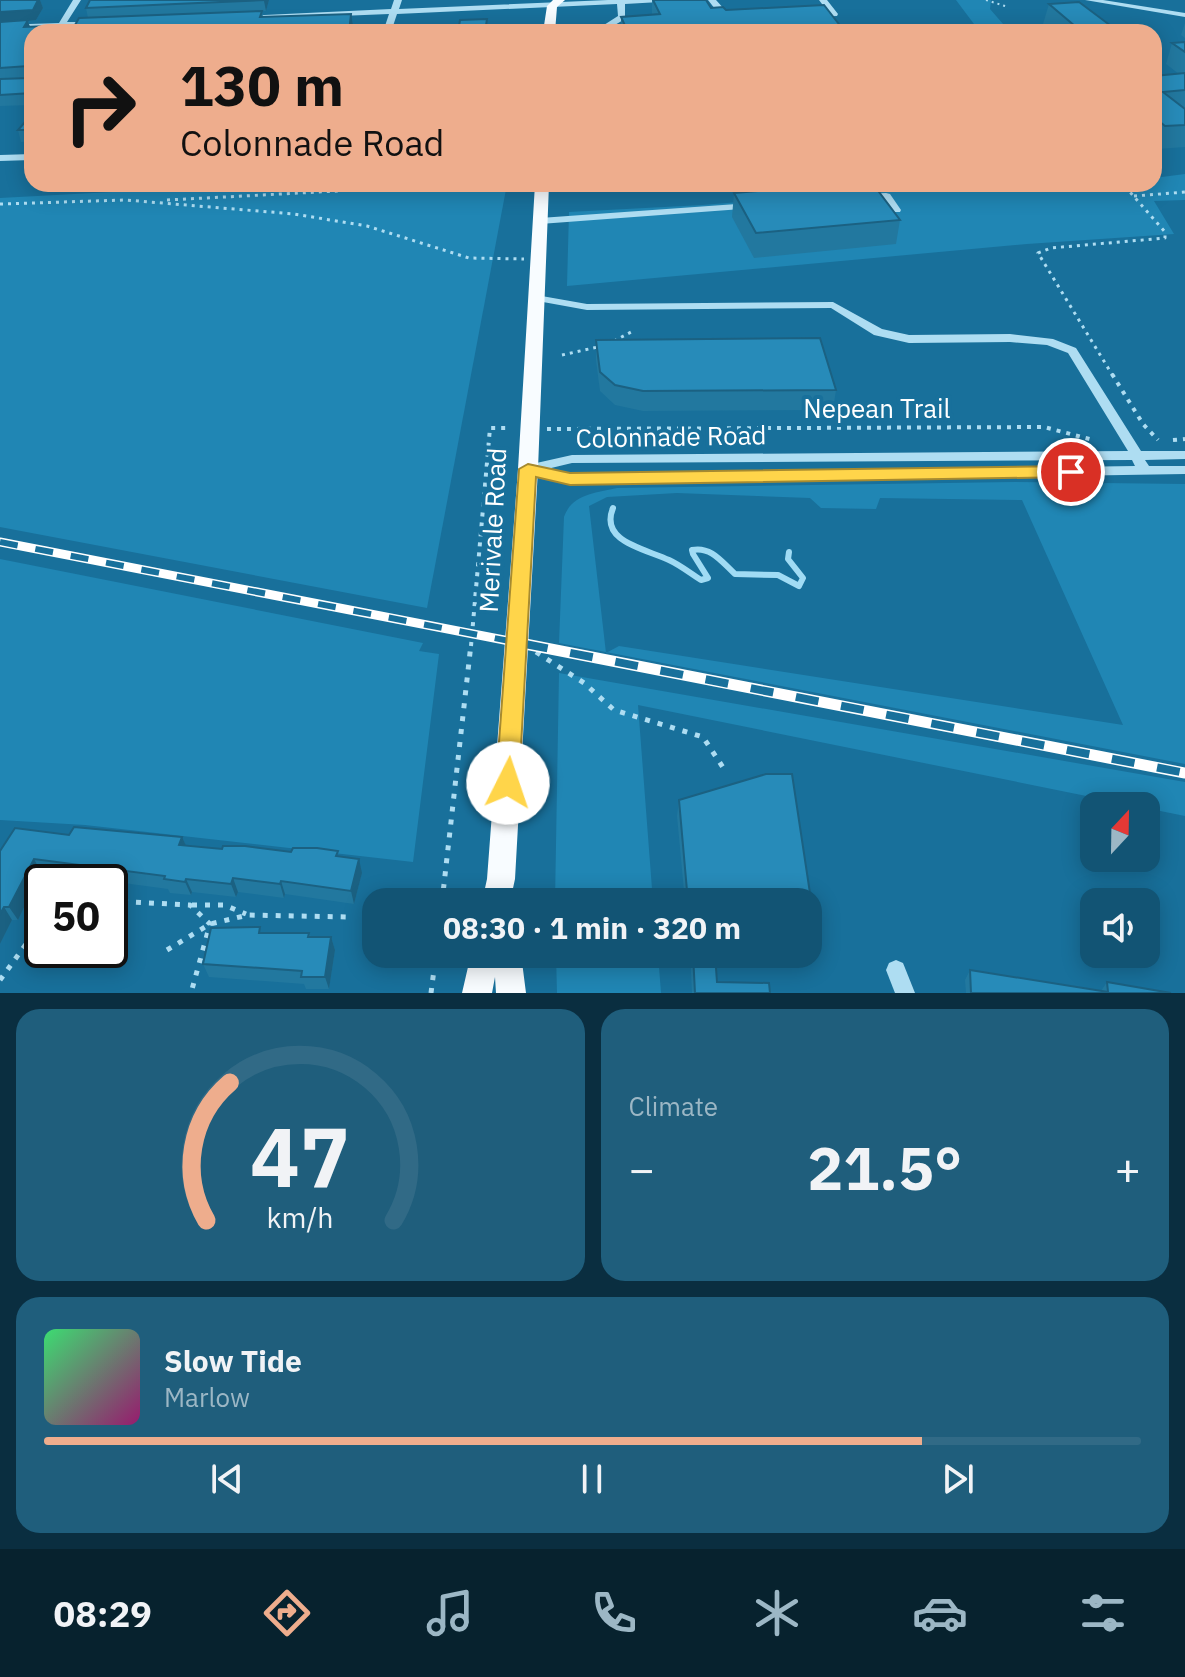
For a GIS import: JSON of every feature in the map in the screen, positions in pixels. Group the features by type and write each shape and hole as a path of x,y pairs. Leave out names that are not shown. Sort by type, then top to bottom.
{"main road":[{"path":"550,24 553,2"},
{"name":"Merivale Road","path":"500,888 528,469 542,192"},
{"path":"477,993 482,968"},
{"path":"508,968 511,993"}],"street":[{"path":"63,24 77,0"},
{"path":"390,24 398,0"},
{"path":"228,19 553,2 660,0"},
{"path":"712,0 722,12 746,17"},
{"path":"809,15 834,14 823,0"},
{"path":"1089,0 1185,15"},
{"path":"610,24 622,17 621,2"},
{"path":"86,24 109,23"},
{"path":"0,27 24,26"},
{"path":"0,158 24,157"},
{"path":"854,198 886,196 896,210"},
{"path":"540,221 762,205"},
{"path":"536,298 587,307 833,305 878,332 909,339 1010,338 1049,342 1072,351 1144,471"},
{"name":"Colonnade Road","path":"528,469 572,459 1185,455"},
{"name":"Colonnade Road","path":"528,469 570,479 1185,470"},
{"path":"896,970 905,993"}],"path":[{"path":"986,0 1008,7"},
{"path":"0,204 157,201 231,194 314,192"},
{"path":"1130,192 1165,232 1165,238 1051,248 1038,253 1143,424 1158,441"},
{"path":"1134,196 1185,192"},
{"path":"157,201 294,214 367,226 469,258 538,260"},
{"path":"612,342 633,331"},
{"path":"562,355 577,354 600,346"},
{"name":"Nepean Trail","path":"562,430 1044,427 1093,440"},
{"path":"444,888 463,735 490,428"},
{"path":"517,641 584,683 614,710 703,737 724,769"},
{"path":"128,902 224,905 248,915"},
{"path":"190,905 210,924"},
{"path":"167,950 210,924 248,915 350,917"},
{"path":"191,993 210,924"},
{"path":"0,980 24,947"},
{"path":"431,993 434,968"}],"shaded area":[{"path":"956,0 991,0 990,9 1003,24 974,24"},
{"path":"1185,174 1185,200 1154,201 1174,234 1027,244 567,286 569,212 861,192 1162,192 1162,177"},
{"path":"111,192 505,192 427,608 0,527 0,198"},
{"path":"1014,482 1185,484 1185,764 607,652 619,646 1123,725 1022,500 880,498 876,509 821,508 810,498 677,493 607,497 589,506 606,652 559,643 564,517 579,499 617,488"},
{"path":"0,559 423,643 419,651 439,654 413,862 85,825 0,820"},
{"path":"559,673 1185,782 1185,816 1160,811 1160,792 1080,792 1080,795 638,705 652,888 555,888"},
{"path":"556,968 659,968 661,993 557,993"}],"building":[{"path":"0,0 38,0 33,10 0,12"},
{"path":"90,0 265,0 86,8"},
{"path":"653,0 706,0 711,8 723,7 726,10 824,5 839,24 624,24 621,17 660,14"},
{"path":"1079,2 1108,24 1073,24 1049,4"},
{"path":"262,11 260,17 351,14 350,24 76,24 79,18"},
{"path":"487,19 486,24 459,24 460,20"},
{"path":"28,20 24,24 24,66 0,68 0,22"},
{"path":"1185,42 1185,52 1172,43"},
{"path":"1185,73 1185,90 1163,92 1185,109 1185,125 1162,124 1162,75"},
{"path":"24,78 24,94 0,95 0,79"},
{"path":"879,192 900,220 756,233 734,193"},
{"path":"820,338 836,390 643,391 615,385 600,372 596,340"},
{"path":"766,774 792,774 809,888 687,888 679,800"},
{"path":"74,827 182,837 179,845 222,849 223,846 245,846 291,852 293,848 317,848 338,851 336,856 359,859 351,891 233,878 231,884 186,879 185,882 128,871 128,864 73,864 34,859 31,864 24,864 24,878 9,907 4,907 0,914 0,851 15,828 69,835"},
{"path":"260,927 259,933 309,933 308,937 331,937 325,977 301,977 302,971 203,964 211,928"},
{"path":"694,968 716,968 717,982 769,983 770,993 695,993"},
{"path":"970,970 1108,992 1107,982 1171,993 971,993"}],"waterway":[{"path":"613,508 610,520 613,529 627,543 673,562 701,580 708,578 692,550 711,553 735,574 778,575 799,586 803,578 788,559 789,552"}],"railway":[{"path":"0,542 535,646"},
{"path":"525,644 1185,773"}],"route":[{"path":"508,783 528,469 570,479 1071,472"}]}
